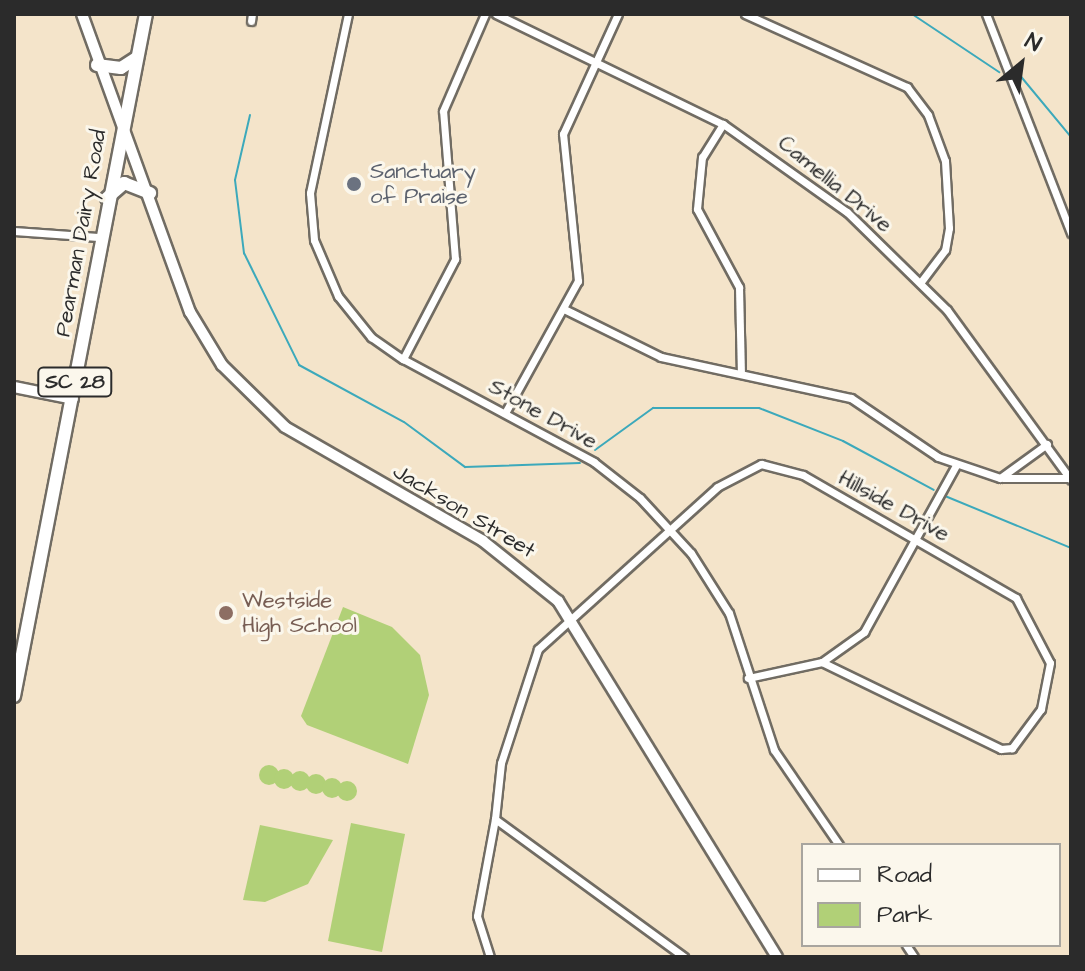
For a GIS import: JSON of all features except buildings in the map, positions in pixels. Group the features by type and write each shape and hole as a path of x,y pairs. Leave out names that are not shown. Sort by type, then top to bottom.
{"highway":[{"name":"Pearman Dairy Road","path":"14,696 73,399 98,237 146,14"},
{"path":"97,65 121,68 135,59"},
{"path":"105,201 124,183 150,193"}],"street":[{"name":"Jackson Street","path":"82,14 97,65 150,193 190,312 250,397 314,447 502,553 573,618 777,957"},
{"name":"Stone Drive","path":"348,14 312,174 314,240 358,323 403,359 505,413 618,479 670,531 729,613 774,750 838,843"},
{"path":"403,359 455,259 443,111 485,14"},
{"name":"Camellia Drive","path":"496,14 593,58 723,124 847,212 921,282 1047,444 1070,479"},
{"path":"505,413 564,309 579,259 563,134 593,58 618,14"},
{"path":"745,14 907,87 928,115 945,161 949,228 945,250 921,282"},
{"path":"986,14 1071,233"},
{"path":"723,124 702,157 696,196 739,287 741,372"},
{"path":"14,231 98,237"},
{"path":"564,309 661,357 851,398 956,465 1000,478 1070,479"},
{"path":"14,387 73,399"},
{"path":"1000,478 1047,444"},
{"name":"Hillside Drive","path":"490,957 477,916 495,819 501,763 529,665 573,618 717,487 761,464 803,475 1016,598 1028,615 1050,663 1049,687 1034,719 1012,748 1001,749 822,662"},
{"path":"748,678 822,662 864,632 956,465"},
{"path":"495,819 684,957"}],"green space":[{"path":"343,607 392,627 420,655 429,695 408,764 307,725 301,716"},
{"path":"269,765 276,768 279,775 276,782 269,785 262,782 259,775 262,768"},
{"path":"284,769 291,772 294,779 291,786 284,789 277,786 274,779 277,772"},
{"path":"300,771 307,774 310,781 307,788 300,791 293,788 290,781 293,774"},
{"path":"316,774 323,777 326,784 323,791 316,794 309,791 306,784 309,777"},
{"path":"332,778 339,781 342,788 339,795 332,798 325,795 322,788 325,781"},
{"path":"347,781 354,784 357,791 354,798 347,801 340,798 337,791 340,784"},
{"path":"351,823 405,834 382,952 328,941"},
{"path":"260,825 333,840 308,884 265,902 243,900"}],"waterway":[{"path":"912,14 999,72"},
{"path":"1018,73 1071,137"},
{"path":"250,115 235,180 244,253 299,365 404,422 465,467 580,463"},
{"path":"595,450 653,408 759,408 843,441 934,490"},
{"path":"945,496 1071,548"}],"place":[{"name":"Sanctuary of Praise","path":"354,184"},
{"name":"Westside High School","path":"226,613"}]}
